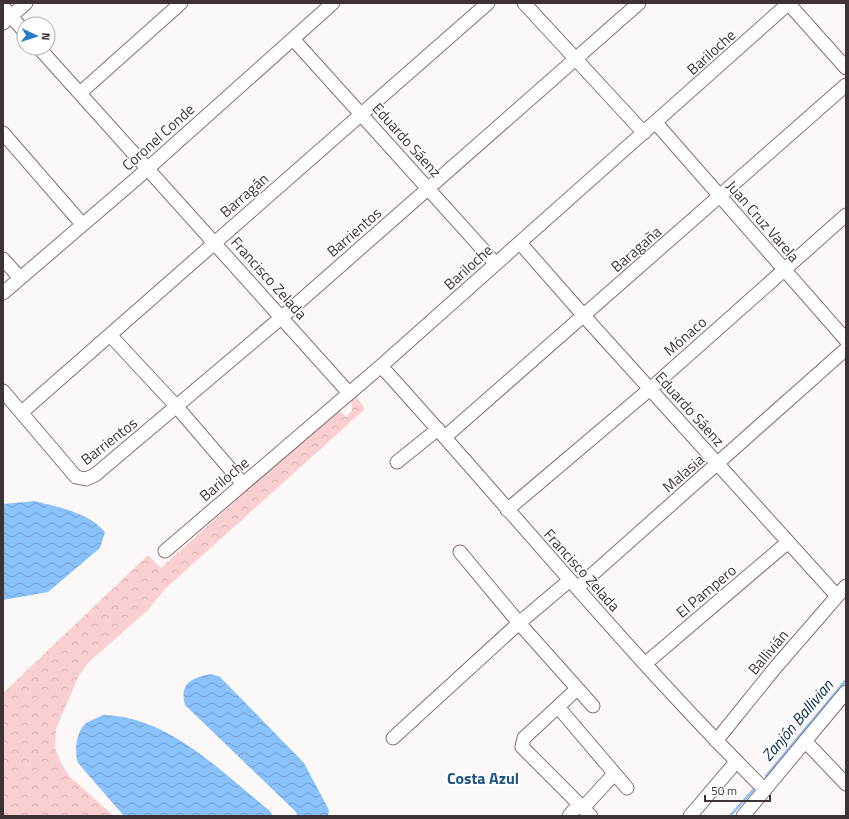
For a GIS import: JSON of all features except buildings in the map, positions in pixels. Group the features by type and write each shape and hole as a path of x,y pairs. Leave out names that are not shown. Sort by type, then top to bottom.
{"street":[{"path":"16,24 6,16 26,3"},
{"path":"80,93 181,3"},
{"name":"Barragán","path":"22,412 488,3"},
{"path":"524,3 644,132"},
{"name":"Barrientos","path":"22,412 76,477 86,479 95,475 177,407 282,316 639,3"},
{"path":"789,3 846,68"},
{"name":"Bariloche","path":"165,550 381,366 644,132 656,123 789,3"},
{"name":"Coronel Conde","path":"3,292 294,39 331,4"},
{"name":"Eduardo Sáenz","path":"294,39 496,264"},
{"name":"Francisco Zelada","path":"46,56 282,316 349,393"},
{"name":"Baragaña","path":"397,462 442,433 584,316 846,85"},
{"name":"Juan Cruz Varela","path":"656,123 846,340"},
{"path":"3,133 82,224"},
{"name":"Mónaco","path":"508,510 650,388 846,215"},
{"name":"Eduardo Sáenz","path":"520,243 584,316 718,463 787,543 837,596"},
{"path":"3,259 20,278"},
{"path":"110,335 177,407 243,484"},
{"name":"Malasia","path":"393,738 519,623 573,584 718,463 846,349"},
{"name":"Francisco Zelada","path":"381,366 442,433 573,584 716,741 765,790"},
{"path":"3,391 22,412"},
{"name":"El Pampero","path":"646,663 787,543"},
{"path":"460,552 519,623 592,706"},
{"name":"Ballivián","path":"716,741 775,668 846,586"},
{"path":"577,689 524,738 522,747 585,809"},
{"path":"743,816 846,692"},
{"path":"558,707 627,788"},
{"path":"805,741 846,784"},
{"path":"690,816 736,762"},
{"path":"569,816 585,809 614,774"}],"green space":[{"path":"356,396 365,409 165,589 148,610 89,662 79,675 56,729 55,748 61,763 70,777 114,816 3,816 3,693 148,555 161,568 337,409 346,417 352,411 351,398"}],"water":[{"path":"35,501 82,515 98,525 105,532 100,548 48,592 3,600 3,504"},
{"path":"211,674 220,677 304,763 329,810 328,816 297,816 296,812 185,705 184,691 189,683 198,677"},
{"path":"103,715 127,718 150,725 172,736 213,764 270,811 273,816 124,816 78,763 77,759 76,748 78,737 82,728 85,724"}],"waterway":[{"name":"Zanjón Ballivian","path":"766,776 846,680"},
{"name":"Zanjón Ballivian","path":"730,816 753,790"}],"district":[{"name":"Costa Azul","path":"483,778"}]}
